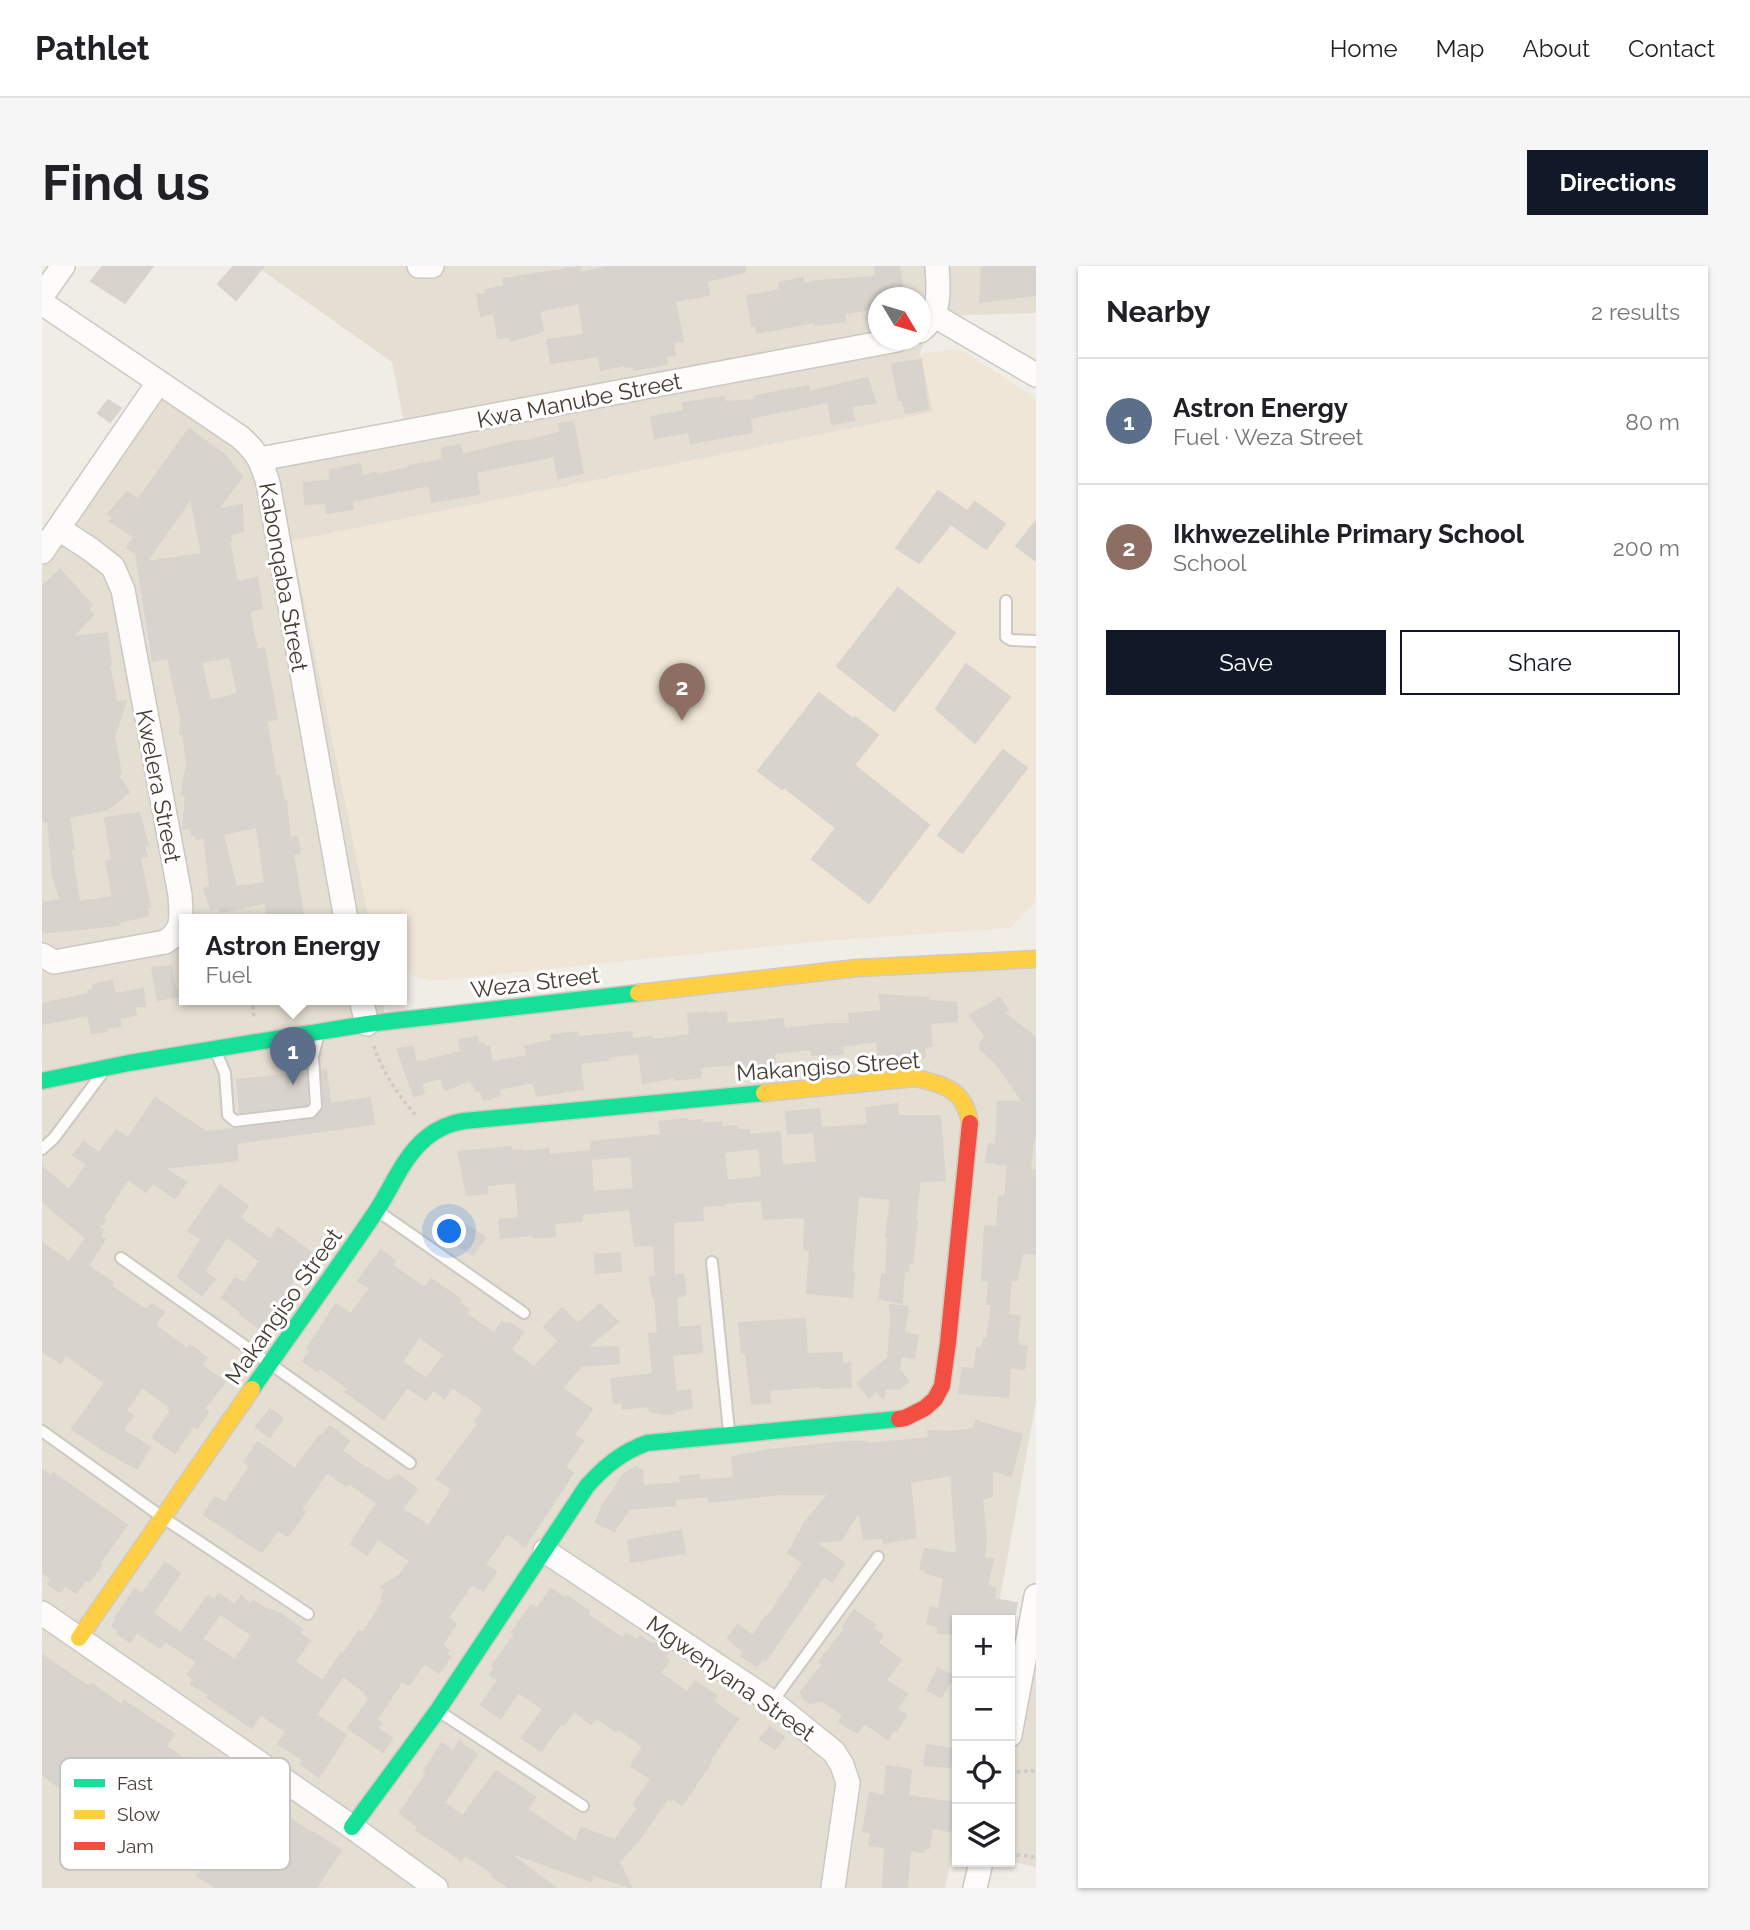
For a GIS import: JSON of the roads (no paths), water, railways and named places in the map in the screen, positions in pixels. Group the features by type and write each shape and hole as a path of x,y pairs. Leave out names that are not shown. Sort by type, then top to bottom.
{"street":[{"path":"42,296 63,266"},
{"path":"419,266 432,266"},
{"path":"931,317 938,300 937,266"},
{"name":"Kabonqaba Street","path":"42,303 240,437 260,459 268,483 345,914"},
{"path":"931,325 1036,375"},
{"name":"Kwa Manube Street","path":"260,459 868,345"},
{"path":"42,552 158,383"},
{"name":"Kwelera Street","path":"59,529 113,567 123,590 180,895 181,914"},
{"name":"Kwelera Street","path":"42,955 54,962 165,942 173,937 179,928"},
{"name":"Weza Street","path":"42,1081 367,1024 857,968 1036,959"},
{"path":"363,1005 367,1024"},
{"name":"Makangiso Street","path":"79,1638 377,1210 407,1161 432,1132 453,1123 478,1120 915,1078 951,1088 963,1100 969,1113 970,1126 948,1343 942,1387 935,1399 925,1408 905,1418 647,1443 628,1449 607,1463 587,1486 438,1710 352,1827"},
{"name":"Mgwenyana Street","path":"545,1551 772,1702 834,1752 848,1783 833,1888"},
{"path":"1015,1708 1036,1596"},
{"path":"42,1613 252,1758"},
{"path":"290,1784 436,1888"},
{"path":"975,1888 980,1867"}],"lane":[{"path":"1006,601 1006,637 1016,641 1036,641"},
{"path":"215,1049 225,1073 228,1115 235,1121 311,1112 316,1106 313,1057 318,1032"},
{"path":"42,1149 54,1138 106,1068"},
{"path":"377,1210 524,1312"},
{"path":"121,1258 410,1463"},
{"path":"712,1262 729,1434"},
{"path":"42,1431 162,1517 308,1614"},
{"path":"772,1702 877,1557"},
{"path":"438,1710 583,1806"}],"place":[{"name":"Ikhwezelihle Primary School","path":"682,721"},
{"name":"Astron Energy","path":"293,1085"}]}
